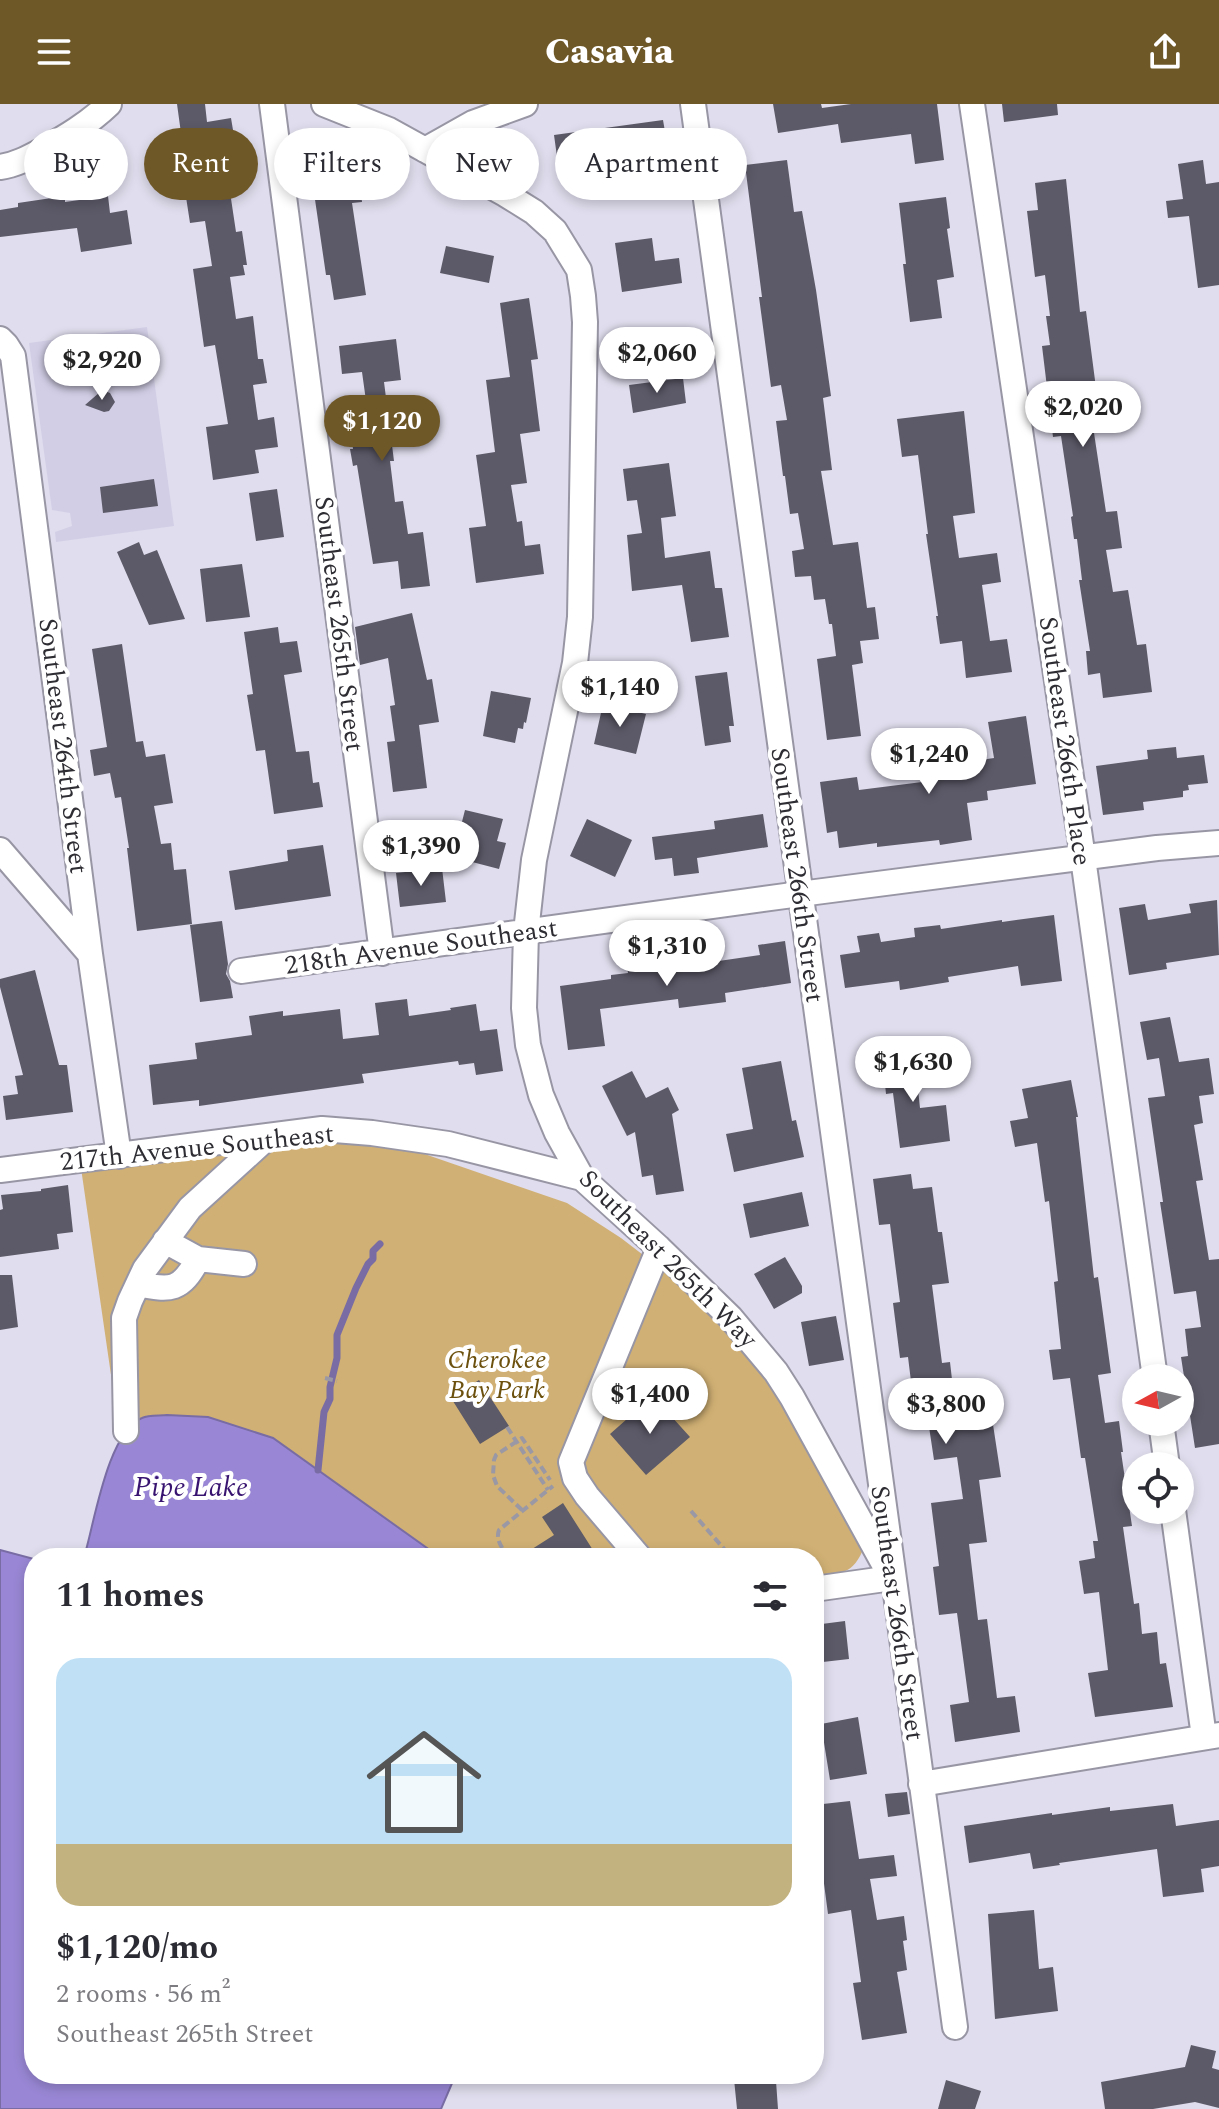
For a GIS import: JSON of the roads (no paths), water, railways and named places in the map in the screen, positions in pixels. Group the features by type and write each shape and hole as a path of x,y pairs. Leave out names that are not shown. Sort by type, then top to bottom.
{"street":[{"path":"0,167 22,161 70,135 109,104"},
{"name":"Southeast 265th Street","path":"272,104 382,953"},
{"name":"Southeast 265th Way","path":"324,104 389,130 534,212 555,231 579,270 585,322 580,617 575,663 534,860 523,982 528,1045 541,1095 557,1133 582,1178 659,1248 754,1343 792,1397 892,1578"},
{"path":"425,150 474,104"},
{"path":"425,150 473,123 525,104"},
{"name":"Southeast 266th Street","path":"693,104 955,2027"},
{"name":"Southeast 266th Place","path":"972,104 1083,858 1153,1364"},
{"name":"Southeast 264th Street","path":"0,339 13,356 119,1156"},
{"name":"218th Avenue Southeast","path":"241,971 800,894 1219,843"},
{"path":"0,850 90,954"},
{"name":"217th Avenue Southeast","path":"0,1170 322,1129 448,1144 582,1178"},
{"path":"126,1431 124,1318 145,1269 190,1208 269,1136"},
{"path":"165,1241 198,1259 244,1264"},
{"path":"631,1548 587,1496 575,1478 571,1462 659,1248"},
{"path":"138,1284 169,1288 181,1283 189,1276 198,1259"},
{"path":"921,1784 1212,1736 1175,1524"},
{"path":"824,1588 892,1578"}],"water":[{"name":"Pipe Lake","path":"151,1416 208,1417 273,1438 427,1548 86,1548 112,1457 130,1426"},
{"path":"0,1550 24,1556 24,2084 452,2084 441,2109 0,2109"}],"waterway":[{"path":"318,1470 324,1412 330,1399 337,1358 337,1335 356,1288 373,1259 373,1251 380,1244"}],"park label":[{"name":"Cherokee Bay Park","path":"497,1375"}]}
